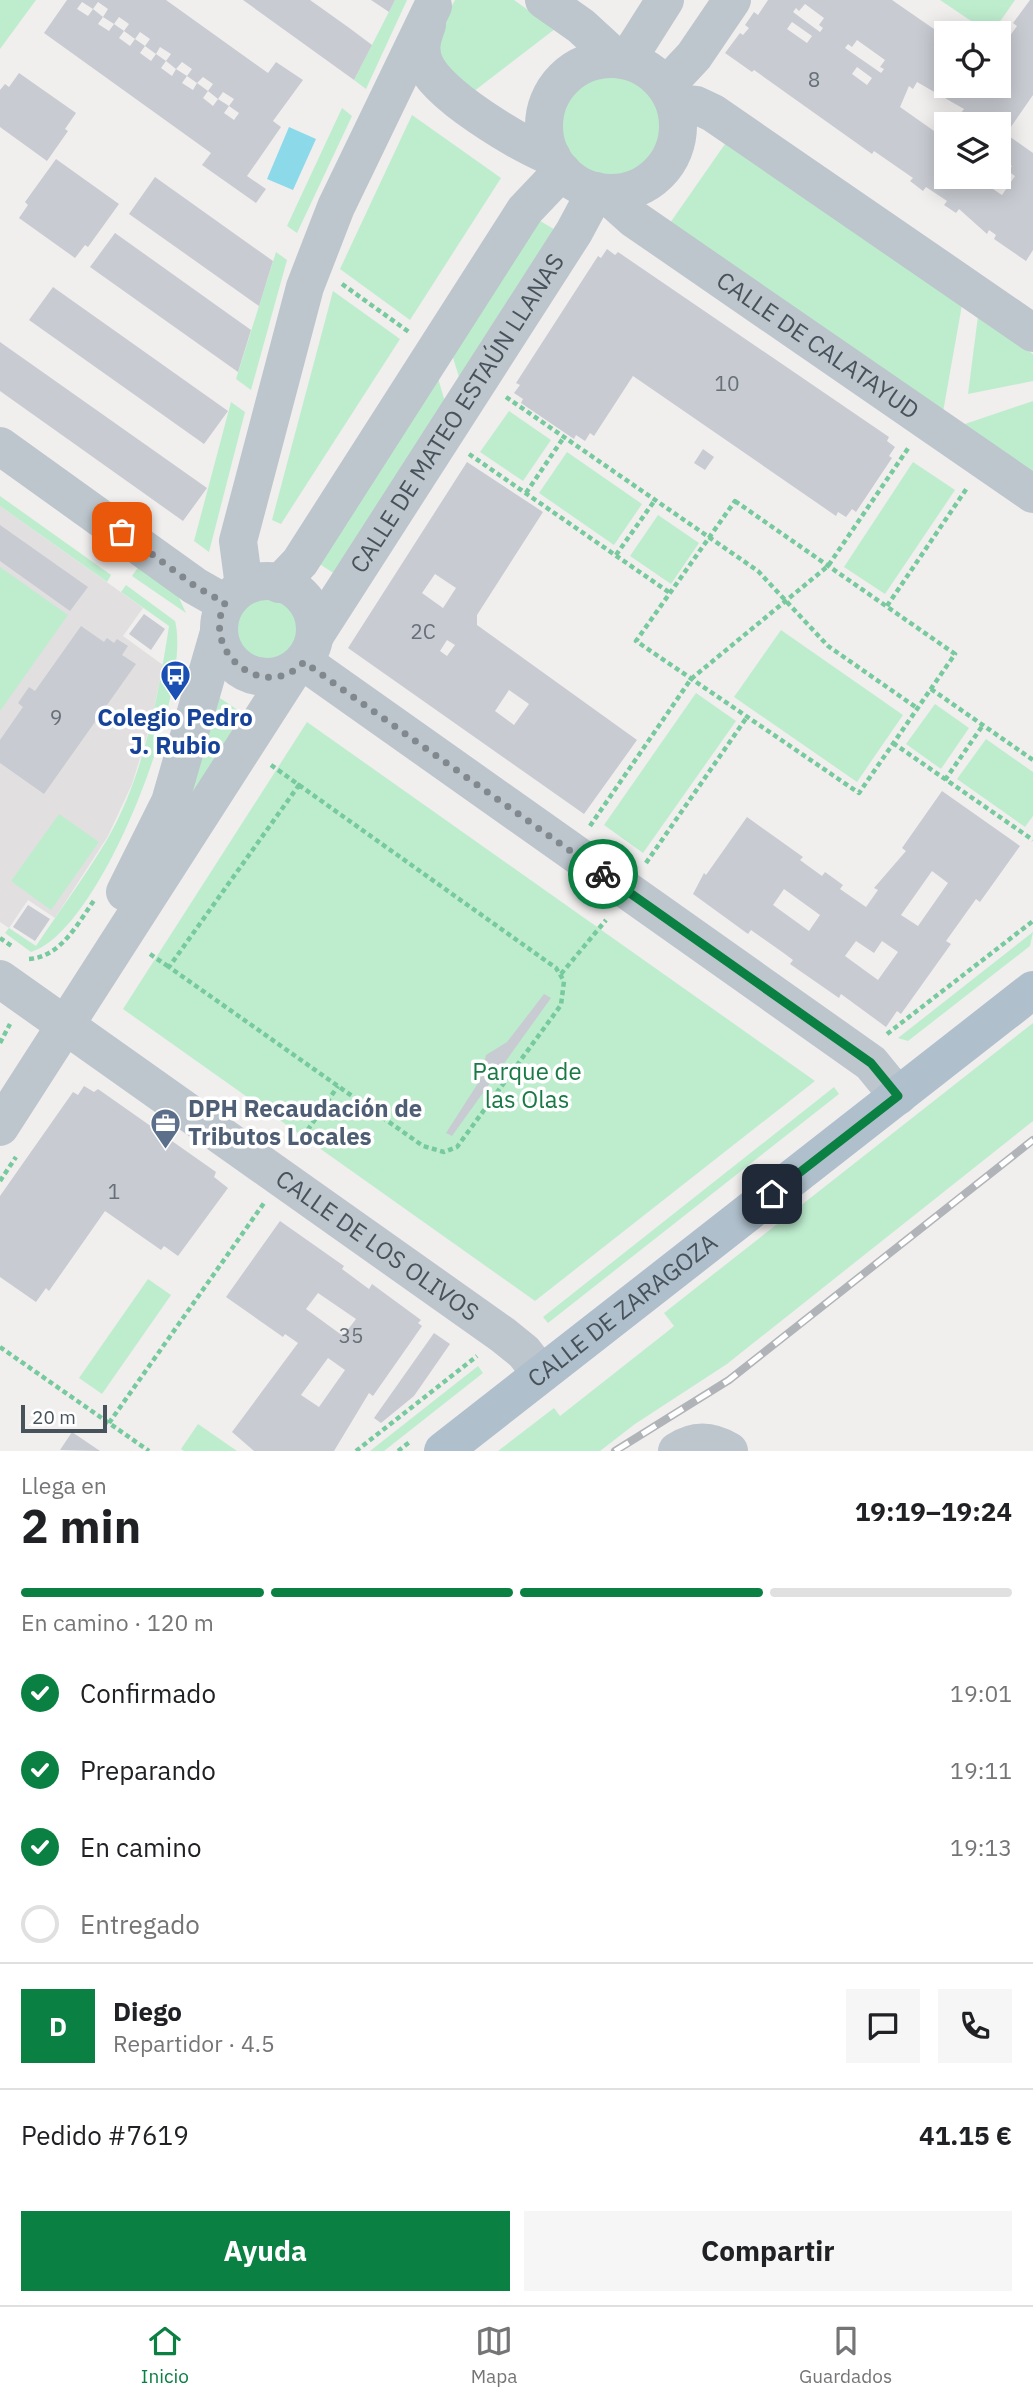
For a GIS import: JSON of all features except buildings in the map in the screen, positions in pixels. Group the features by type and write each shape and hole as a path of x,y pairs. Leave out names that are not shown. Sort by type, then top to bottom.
{"main road":[{"name":"CALLE DE ZARAGOZA","path":"443,1451 1033,990"}],"street":[{"path":"544,0 622,59"},
{"path":"622,59 665,0"},
{"path":"434,3 421,51 429,72 443,88 524,145 557,164 583,187 601,192 625,192 643,185 664,167 677,141 678,122 670,95 733,0"},
{"name":"CALLE DE MATEO ESTAÚN LLANAS","path":"242,601 238,541 297,314 329,224 434,3"},
{"path":"557,164 544,122 555,88 582,65 599,59 622,59 642,66 670,95 713,113 1033,332"},
{"path":"387,103 406,86 431,84 443,88"},
{"name":"CALLE DE MATEO ESTAÚN LLANAS","path":"11,1138 56,1019 153,840 183,763 208,660 242,601 300,562 557,164"},
{"name":"CALLE DE MATEO ESTAÚN LLANAS","path":"0,1085 56,1019 304,656 601,192"},
{"name":"CALLE DE CALATAYUD","path":"601,192 634,219 1033,494"},
{"path":"0,446 195,586 242,601 305,601 316,623 304,656 273,677 253,674 231,659 242,601"},
{"path":"304,656 871,1063 898,1096"},
{"name":"CALLE DE LOS OLIVOS","path":"0,979 503,1335 524,1352 541,1374"},
{"path":"677,1451 695,1442 708,1442 729,1451"}],"path":[{"path":"331,276 409,333"},
{"path":"402,344 417,321"},
{"path":"500,393 758,571 828,646 917,708"},
{"path":"526,493 564,437"},
{"path":"898,439 917,452"},
{"path":"587,831 691,679 828,566 909,447"},
{"path":"463,450 670,593"},
{"path":"957,480 979,495"},
{"path":"887,606 968,487"},
{"path":"616,555 654,500"},
{"path":"735,501 828,566 955,654 859,793 636,641 735,501"},
{"path":"931,689 1033,760"},
{"path":"642,870 747,717"},
{"path":"945,780 983,725"},
{"path":"893,743 1031,839 1033,832"},
{"path":"144,949 429,1150 443,1152 457,1147 561,1005 566,989 561,974 266,761"},
{"path":"169,967 299,785"},
{"path":"0,938 30,959 49,953 66,939 101,888"},
{"path":"561,974 606,920"},
{"path":"882,1038 1033,922"},
{"path":"298,1144 338,1086"},
{"path":"0,1181 11,1138"},
{"path":"259,1198 276,1210"},
{"path":"109,1423 264,1202"},
{"path":"356,1451 479,1354 468,1346"},
{"path":"0,1347 149,1451"}],"shaded area":[{"path":"0,506 143,608 123,636 163,665 151,723 132,784 108,836 55,918 28,900 9,928 0,922"}],"green space":[{"path":"0,0 36,0 0,49"},
{"path":"395,0 407,0 366,89 354,80"},
{"path":"455,0 514,0 555,29 473,92 437,65 434,38"},
{"path":"940,0 1015,0 1000,21 971,21"},
{"path":"611,77 630,81 646,91 656,107 660,126 656,145 646,161 630,171 611,175 592,171 576,161 566,145 562,126 566,107 576,91 592,81"},
{"path":"342,108 352,116 297,233 287,226"},
{"path":"412,115 501,178 410,320 340,269"},
{"path":"725,144 962,305 943,412 670,223"},
{"path":"532,216 562,234 459,377 449,345"},
{"path":"276,252 287,260 251,390 236,379"},
{"path":"333,291 400,339 281,524 272,520"},
{"path":"978,316 1033,354 1033,381 968,394"},
{"path":"435,368 448,412 341,578 312,559"},
{"path":"1033,401 1033,474 962,425"},
{"path":"231,402 245,412 209,552 194,541"},
{"path":"509,411 551,440 523,481 480,452"},
{"path":"567,452 642,504 614,545 539,493"},
{"path":"913,462 955,490 885,594 844,567"},
{"path":"0,496 111,575 107,582 0,506"},
{"path":"658,515 699,543 671,584 630,556"},
{"path":"145,558 175,589 186,613 132,576"},
{"path":"0,567 68,615 0,711"},
{"path":"126,585 175,621 177,654 170,698 156,750 113,856 86,901 58,935 31,952 5,933 9,928 36,946 82,879 121,814 148,735 169,626 121,592"},
{"path":"267,598 279,600 289,607 296,617 296,641 289,651 279,658 267,660 255,658 245,651 238,641 236,629 238,617 245,607 255,600"},
{"path":"781,630 903,715 857,782 734,697"},
{"path":"211,692 254,721 142,880"},
{"path":"696,693 736,721 643,853 604,825"},
{"path":"935,704 969,728 941,769 906,744"},
{"name":"Parque de las Olas","path":"307,722 815,1081 535,1301 123,1009"},
{"path":"986,739 1033,772 1033,816 1025,827 957,779"},
{"path":"59,814 99,842 51,910 11,881"},
{"path":"1033,932 1030,946 908,1041 898,1038"},
{"path":"1033,1023 1033,1121 727,1364 635,1424 600,1451 498,1451 554,1408 560,1416 668,1331 674,1326 664,1313"},
{"path":"834,1087 839,1094 548,1323 543,1317"},
{"path":"148,1279 171,1295 102,1394 79,1378"},
{"path":"478,1366 483,1373 384,1451 370,1451"},
{"path":"198,1424 237,1451 181,1449"}],"water":[{"path":"289,127 316,139 293,190 267,179"}],"railway":[{"path":"615,1451 729,1380 1033,1140"}],"way so far":[{"path":"122,532 195,586 225,603 219,621 220,641 238,665 253,674 273,677 292,672 304,662 603,874"}],"place":[{"name":"Colegio Pedro J. Rubio","path":"175,703"},
{"name":"DPH Recaudación de Tributos Locales","path":"165,1150"}],"route":[{"path":"603,874 871,1063 898,1096 772,1194"}]}
